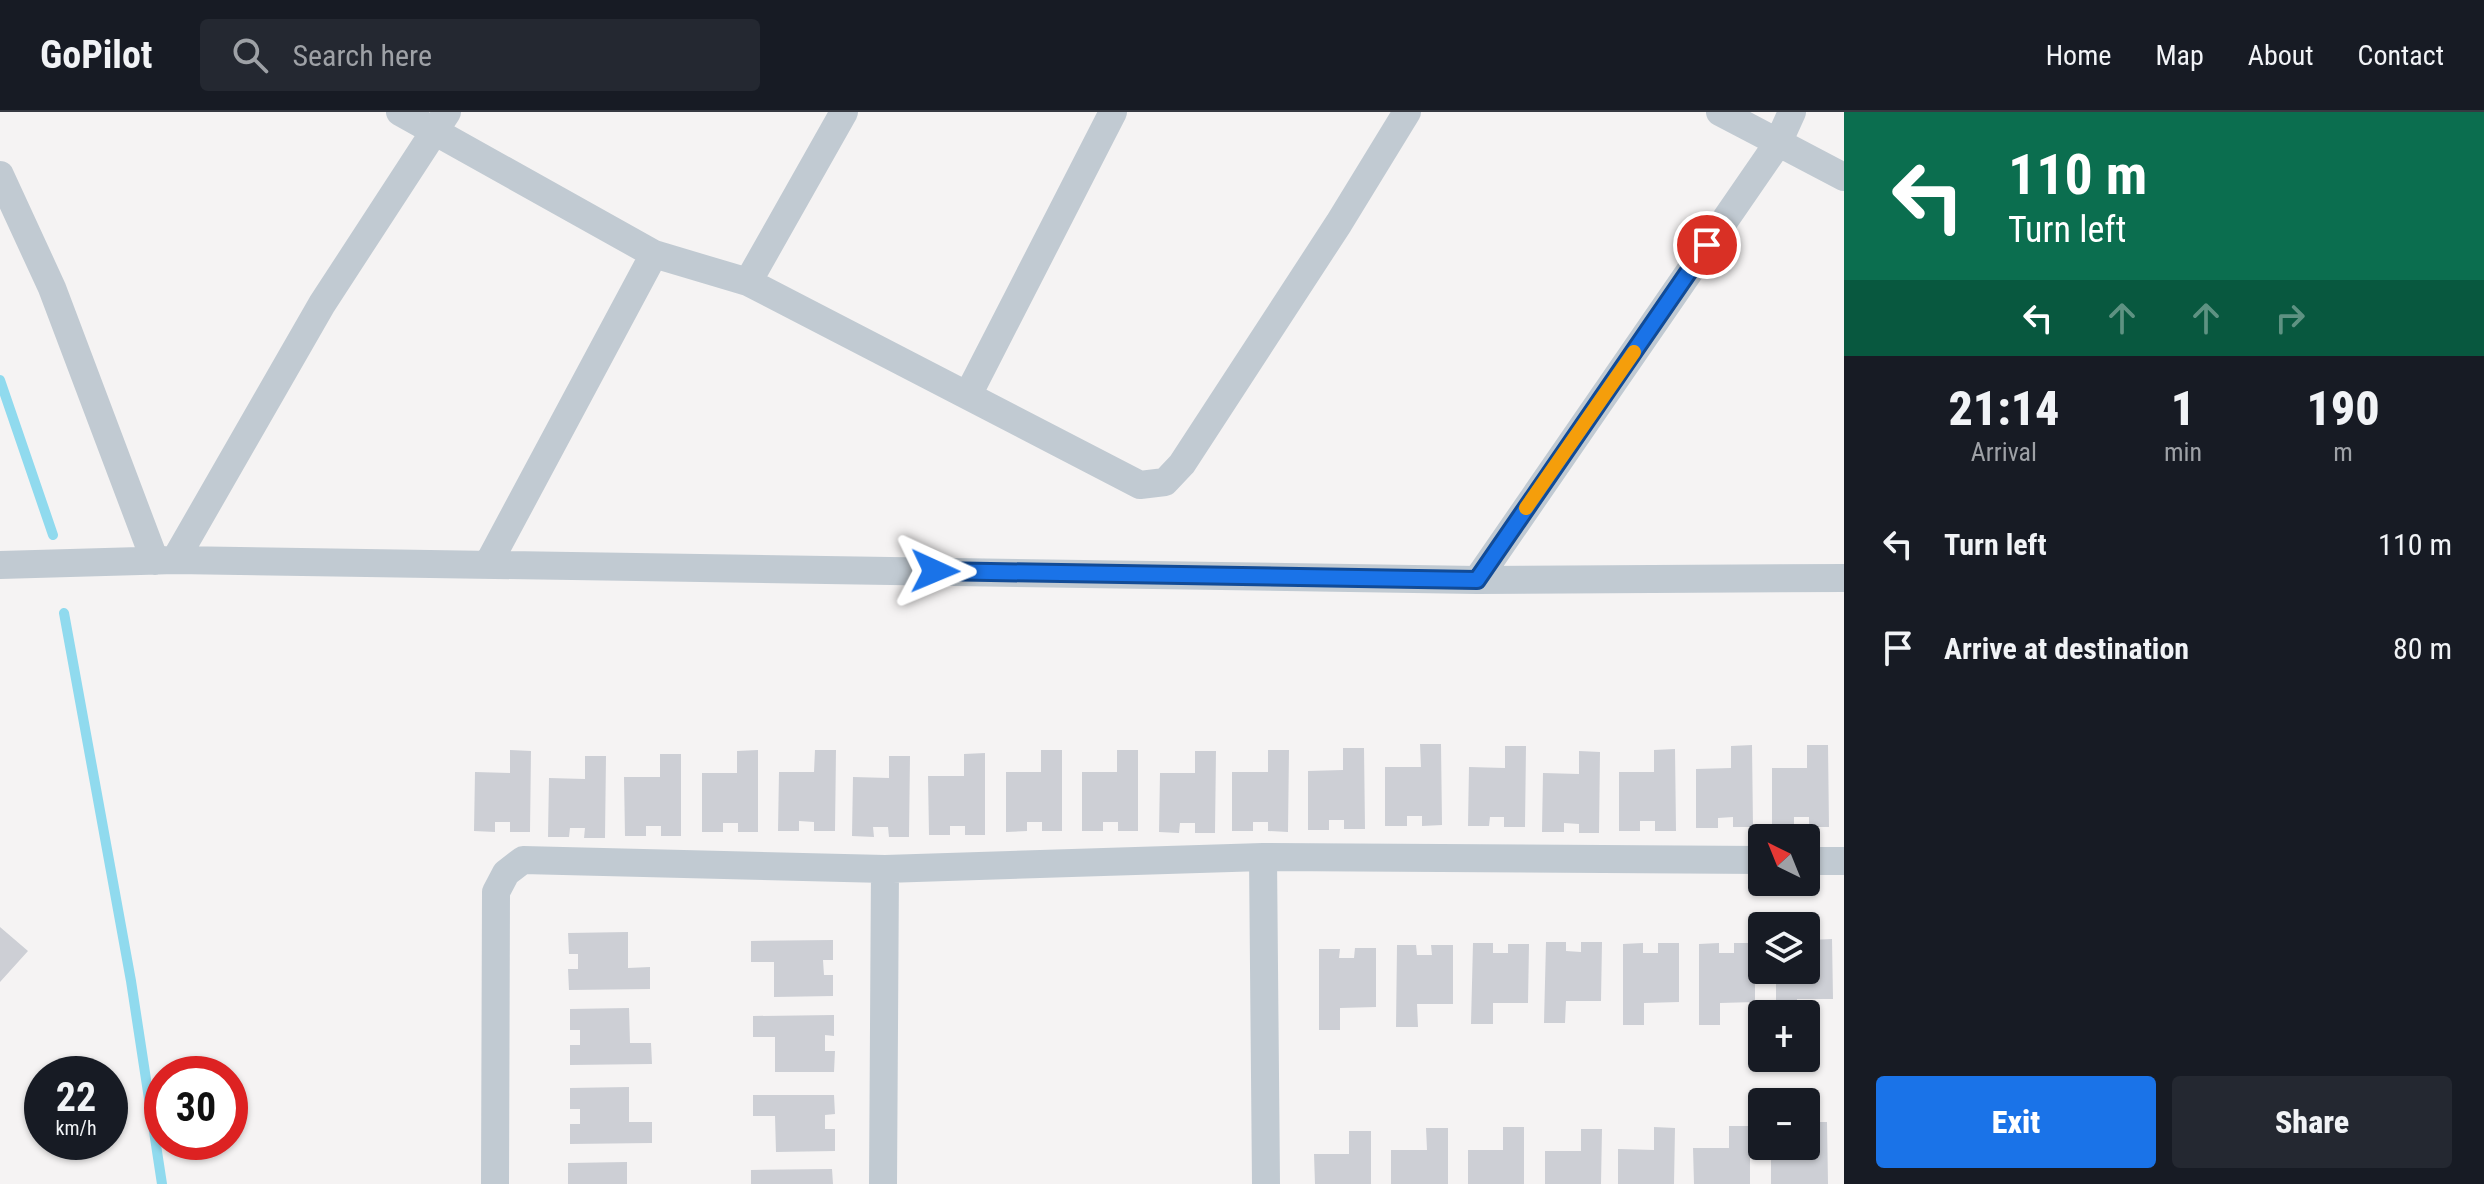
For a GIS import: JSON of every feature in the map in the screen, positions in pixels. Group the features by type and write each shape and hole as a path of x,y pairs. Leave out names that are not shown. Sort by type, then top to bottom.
{"street":[{"path":"400,112 440,122 654,254 748,282 1140,485 1165,482 1191,451 1407,112"},
{"path":"748,282 844,112"},
{"path":"968,395 1113,112"},
{"path":"1720,112 1844,177"},
{"path":"1477,580 1778,143 1792,112"},
{"path":"165,561 322,304 440,122"},
{"path":"0,175 52,288 165,561"},
{"path":"488,564 654,254"},
{"path":"0,565 165,561 1477,580 1844,578"},
{"path":"495,1184 496,892 506,873 523,860 885,869 1263,857 1748,860"},
{"path":"1263,857 1266,1184"},
{"path":"1820,861 1844,861"},
{"path":"883,1184 885,869"}],"building":[{"path":"1420,744 1441,744 1442,825 1422,826 1422,816 1407,816 1407,826 1385,826 1385,767 1421,767"},
{"path":"1752,745 1753,824 1733,827 1733,817 1718,818 1718,828 1696,828 1696,769 1731,768 1731,746"},
{"path":"1807,745 1828,745 1829,827 1809,824 1809,817 1794,817 1794,824 1772,824 1772,768 1807,768"},
{"path":"1505,746 1526,746 1525,827 1504,827 1504,817 1490,817 1489,826 1468,826 1469,767 1505,768"},
{"path":"1343,748 1364,748 1365,829 1344,829 1344,820 1329,820 1329,830 1308,830 1308,771 1343,770"},
{"path":"1675,749 1676,831 1655,831 1655,821 1640,821 1640,831 1619,831 1619,772 1654,772 1654,750"},
{"path":"510,750 531,751 530,832 510,832 510,822 495,822 495,832 474,831 475,772 510,773"},
{"path":"758,750 758,832 738,832 738,823 723,823 723,832 702,832 702,773 737,773 737,751"},
{"path":"815,750 836,750 835,831 814,831 814,822 799,821 799,831 778,831 779,772 814,772"},
{"path":"1041,750 1062,750 1062,831 1042,831 1042,822 1027,822 1027,831 1006,832 1006,772 1041,772"},
{"path":"1117,750 1138,750 1138,831 1118,831 1118,822 1103,822 1103,831 1082,831 1082,772 1117,772"},
{"path":"1268,750 1289,750 1288,832 1268,831 1268,822 1253,822 1253,831 1232,831 1232,772 1268,772"},
{"path":"1195,751 1216,751 1215,833 1195,833 1195,823 1180,823 1179,833 1159,832 1160,773 1195,773"},
{"path":"1579,751 1600,752 1599,833 1579,833 1579,824 1564,823 1564,832 1542,832 1543,773 1579,774"},
{"path":"985,753 985,835 965,835 965,826 950,826 950,835 929,835 928,776 964,776 964,754"},
{"path":"660,754 681,754 681,836 661,836 661,826 646,826 646,836 625,836 624,777 660,777"},
{"path":"585,756 606,756 605,838 584,838 585,828 570,828 569,837 548,837 549,778 585,779"},
{"path":"889,756 910,756 909,837 889,837 888,827 873,827 874,837 852,836 853,777 889,778"},
{"path":"0,927 28,951 0,982"},
{"path":"628,932 628,968 650,967 650,989 569,990 568,969 578,969 578,954 569,954 568,933"},
{"path":"1832,939 1833,999 1776,1000 1776,984 1820,984 1820,940"},
{"path":"833,940 833,960 823,960 824,975 833,975 833,996 774,997 774,962 751,962 751,941"},
{"path":"1546,942 1566,942 1566,951 1581,952 1581,942 1602,942 1601,1001 1566,1001 1565,1023 1544,1023"},
{"path":"1473,943 1493,943 1493,953 1508,953 1508,944 1529,944 1528,1003 1493,1003 1493,1024 1471,1024"},
{"path":"1643,943 1643,953 1658,953 1658,943 1679,943 1679,1002 1644,1003 1644,1025 1623,1025 1623,944"},
{"path":"1719,943 1719,953 1734,953 1734,943 1748,943 1748,984 1755,984 1755,1000 1720,1003 1720,1025 1699,1025 1699,944"},
{"path":"1397,945 1416,945 1417,955 1432,955 1431,945 1453,945 1453,1004 1417,1004 1418,1027 1396,1027"},
{"path":"1355,948 1376,948 1376,1007 1340,1008 1340,1030 1319,1030 1319,949 1340,949 1339,958 1354,958"},
{"path":"629,1008 630,1043 651,1043 652,1064 570,1065 570,1045 580,1045 580,1030 570,1030 570,1009"},
{"path":"834,1015 834,1036 825,1035 825,1051 835,1051 834,1072 775,1072 775,1037 753,1037 753,1016"},
{"path":"629,1087 629,1122 652,1122 652,1143 570,1144 570,1124 580,1124 580,1109 570,1109 570,1088"},
{"path":"753,1095 834,1095 835,1114 825,1115 825,1129 835,1129 835,1151 776,1152 775,1116 753,1116"},
{"path":"1820,1122 1827,1122 1828,1184 1771,1184 1771,1160 1820,1160"},
{"path":"1729,1126 1748,1126 1750,1184 1694,1184 1693,1148 1729,1148"},
{"path":"1503,1127 1524,1127 1524,1184 1468,1184 1468,1150 1503,1150"},
{"path":"1654,1127 1675,1128 1674,1184 1618,1184 1618,1149 1654,1150"},
{"path":"1426,1128 1448,1128 1448,1184 1391,1184 1391,1150 1427,1150"},
{"path":"1581,1129 1602,1129 1601,1184 1545,1184 1545,1151 1581,1151"},
{"path":"1349,1131 1371,1131 1371,1184 1315,1184 1314,1154 1349,1154"},
{"path":"627,1162 627,1184 568,1184 568,1163"},
{"path":"832,1169 833,1184 751,1184 751,1170"}],"waterway":[{"path":"0,380 53,535"},
{"path":"64,613 131,981 162,1184"}],"slow traffic":[{"path":"1526,508 1634,352"}],"route":[{"path":"935,571 1477,580 1707,245"}]}
